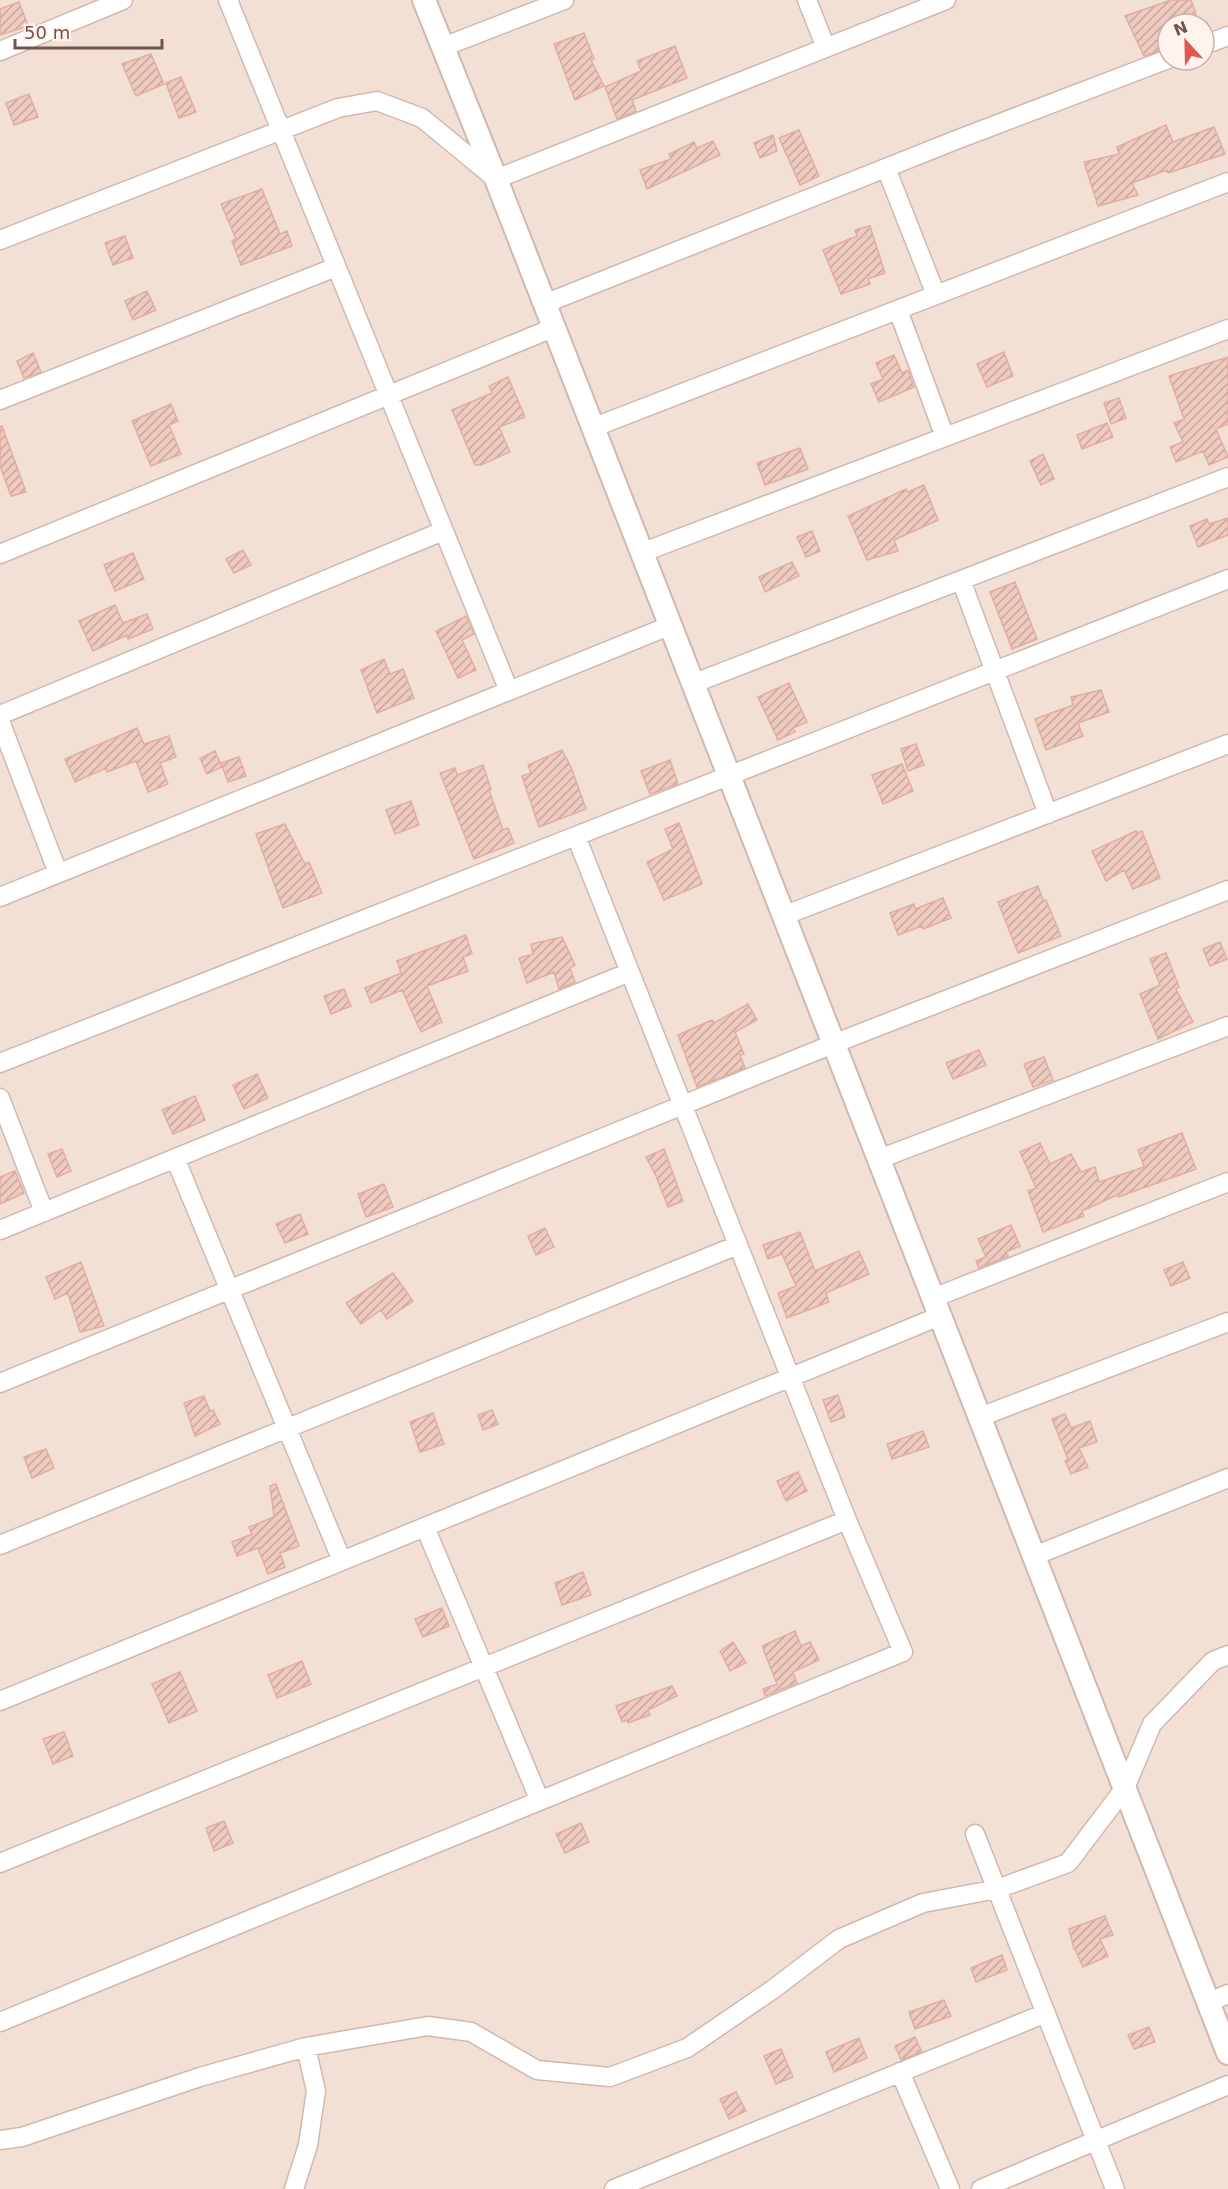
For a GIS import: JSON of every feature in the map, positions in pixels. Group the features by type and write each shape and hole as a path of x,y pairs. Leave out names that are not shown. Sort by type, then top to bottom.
{"street":[{"path":"0,51 123,0"},
{"path":"228,0 509,692"},
{"path":"424,0 1125,1788 1218,1998 1228,2053"},
{"path":"443,47 564,0"},
{"path":"807,0 826,48"},
{"path":"496,179 946,0"},
{"path":"544,304 1156,64"},
{"path":"0,240 338,108 377,101 422,118 496,179"},
{"path":"886,168 936,295"},
{"path":"592,428 1228,182"},
{"path":"0,400 336,267"},
{"path":"898,310 945,437"},
{"path":"0,554 553,328"},
{"path":"641,553 1228,329"},
{"path":"692,684 1228,477"},
{"path":"0,715 443,531"},
{"path":"0,1063 1228,579"},
{"path":"961,580 1048,814"},
{"path":"0,897 669,626"},
{"path":"0,721 58,873"},
{"path":"783,916 1228,744"},
{"path":"0,2022 903,1652 847,1520 576,836"},
{"path":"0,1383 833,1044 1228,890"},
{"path":"0,1230 630,972"},
{"path":"879,1160 1228,1026"},
{"path":"0,1098 44,1212"},
{"path":"175,1158 342,1561"},
{"path":"0,1701 790,1376 937,1307 1228,1182"},
{"path":"0,1545 738,1245"},
{"path":"980,1417 1228,1322"},
{"path":"1034,1556 1228,1478"},
{"path":"0,1863 847,1520"},
{"path":"425,1527 540,1800"},
{"path":"0,2140 22,2137 200,2077 306,2047 428,2026 471,2032 537,2070 610,2077 687,2048 772,1990 839,1939 923,1903 997,1889 1068,1863 1125,1788 1152,1724 1213,1661 1228,1655"},
{"path":"975,1834 1115,2189"},
{"path":"614,2189 1046,2013"},
{"path":"294,2189 308,2145 316,2091 306,2047"},
{"path":"900,2072 950,2189"},
{"path":"981,2189 1228,2085"}],"shaded area":[{"path":"0,0 1228,0 1228,2189 0,2189"}],"building":[{"path":"1171,0 1191,0 1195,12 1156,12 1156,52 1144,56 1125,16"},
{"path":"19,2 28,26 0,35 0,9"},
{"path":"584,33 594,59 591,60 604,86 575,100 554,44"},
{"path":"675,46 687,78 632,100 636,111 617,119 605,87 641,71 637,61"},
{"path":"151,54 164,84 136,96 122,64"},
{"path":"181,77 196,112 179,118 166,83"},
{"path":"29,94 38,117 14,125 6,103"},
{"path":"1166,125 1173,142 1214,127 1225,154 1168,173 1167,170 1132,183 1138,195 1098,206 1084,162 1119,154 1117,147"},
{"path":"799,130 819,176 800,185 779,138"},
{"path":"773,135 777,151 760,158 754,143"},
{"path":"713,141 720,155 647,189 640,170 671,159 669,154 694,142 697,148"},
{"path":"262,189 280,234 287,231 292,246 241,265 232,241 236,239 221,204"},
{"path":"870,226 885,273 868,279 870,284 841,294 823,250 857,236 855,230"},
{"path":"125,236 133,258 113,265 105,243"},
{"path":"147,291 156,310 133,320 125,301"},
{"path":"1004,352 1013,376 987,387 977,364"},
{"path":"33,353 41,372 24,378 17,361"},
{"path":"894,355 902,373 908,370 914,387 879,402 871,384 883,379 876,363"},
{"path":"1228,357 1228,424 1216,429 1228,457 1209,465 1203,451 1176,462 1170,447 1183,442 1174,423 1184,419 1169,376"},
{"path":"508,377 525,417 499,427 510,452 481,465 475,465 452,410 492,393 489,386"},
{"path":"1119,398 1126,418 1111,424 1104,403"},
{"path":"171,404 178,421 169,425 181,454 151,466 132,421"},
{"path":"1107,423 1113,437 1082,449 1077,435"},
{"path":"2,426 26,492 11,496 0,466 0,427"},
{"path":"800,448 808,469 765,485 757,463"},
{"path":"1043,454 1054,479 1041,485 1030,461"},
{"path":"924,485 938,520 894,540 898,551 867,560 848,516 906,489 908,492"},
{"path":"1228,518 1228,535 1198,547 1190,526 1207,519 1209,524"},
{"path":"812,531 820,551 806,557 797,537"},
{"path":"243,550 251,565 234,573 226,559"},
{"path":"133,553 144,579 115,591 104,565"},
{"path":"792,562 799,576 765,592 759,577"},
{"path":"1015,582 1037,639 1012,649 990,592"},
{"path":"115,605 123,623 147,614 153,629 128,639 127,635 93,651 79,621"},
{"path":"466,616 474,634 462,640 476,670 458,678 436,631"},
{"path":"384,659 390,674 403,669 414,698 377,713 361,670"},
{"path":"789,683 807,722 793,728 795,732 778,740 758,697"},
{"path":"1101,690 1109,712 1078,723 1083,736 1046,750 1035,719 1073,705 1071,697"},
{"path":"137,728 144,744 169,736 176,757 160,763 168,784 148,792 136,761 107,772 106,768 75,782 65,759"},
{"path":"916,744 924,765 908,771 901,749"},
{"path":"562,750 571,767 586,809 539,827 522,776 531,773 528,765"},
{"path":"215,751 222,767 207,774 200,758"},
{"path":"239,757 246,776 228,782 221,763"},
{"path":"670,760 678,784 650,794 641,771"},
{"path":"902,764 913,791 883,804 872,775"},
{"path":"483,765 503,830 508,828 514,843 474,859 440,773 455,768 457,775"},
{"path":"411,801 419,825 395,834 386,810"},
{"path":"679,823 702,884 664,900 647,862 673,849 665,829"},
{"path":"285,824 305,864 309,862 322,893 283,908 256,834"},
{"path":"1136,831 1137,833 1142,831 1160,878 1133,889 1124,870 1106,881 1092,851"},
{"path":"1038,886 1061,936 1018,953 998,902"},
{"path":"943,898 951,918 923,929 922,926 898,935 890,913 914,904 915,909"},
{"path":"466,935 472,954 463,957 468,971 427,986 442,1022 421,1032 402,990 371,1003 365,988 401,973 397,961"},
{"path":"562,937 575,965 570,968 575,982 559,989 554,972 527,983 519,958 533,954 531,944"},
{"path":"1220,942 1227,959 1210,966 1203,949"},
{"path":"1166,953 1179,987 1176,989 1193,1022 1158,1039 1140,994 1160,985 1150,959"},
{"path":"344,989 351,1006 331,1014 324,996"},
{"path":"748,1004 757,1020 735,1032 744,1054 740,1055 745,1068 697,1087 678,1035 712,1020 714,1023"},
{"path":"979,1050 986,1065 953,1079 946,1063"},
{"path":"1044,1057 1053,1080 1033,1087 1024,1064"},
{"path":"257,1074 268,1098 244,1109 233,1085"},
{"path":"195,1096 205,1120 173,1134 162,1110"},
{"path":"1182,1133 1196,1169 1118,1197 1117,1195 1082,1211 1084,1216 1043,1232 1028,1191 1036,1188 1020,1152 1040,1143 1050,1164 1071,1154 1081,1172 1095,1167 1099,1182 1144,1167 1138,1150"},
{"path":"62,1149 71,1171 57,1177 48,1154"},
{"path":"664,1149 683,1201 668,1207 646,1157"},
{"path":"15,1171 24,1193 0,1204 0,1177"},
{"path":"384,1184 393,1207 366,1217 358,1194"},
{"path":"300,1214 308,1234 285,1243 276,1224"},
{"path":"1011,1225 1020,1246 1006,1252 1008,1256 979,1268 976,1261 986,1257 978,1239"},
{"path":"545,1228 554,1247 536,1255 528,1236"},
{"path":"800,1232 815,1271 859,1251 869,1274 826,1293 829,1302 787,1318 778,1293 796,1286 782,1254 768,1259 763,1245"},
{"path":"81,1262 104,1326 80,1332 68,1293 55,1299 46,1277"},
{"path":"1183,1262 1190,1278 1171,1286 1164,1270"},
{"path":"393,1273 413,1301 387,1319 381,1310 361,1324 346,1303"},
{"path":"838,1395 845,1417 831,1422 823,1400"},
{"path":"204,1396 210,1411 213,1410 220,1424 195,1436 184,1403"},
{"path":"492,1410 498,1424 483,1430 478,1415"},
{"path":"433,1413 444,1444 420,1452 410,1422"},
{"path":"1065,1414 1071,1428 1090,1421 1097,1442 1079,1448 1088,1467 1071,1474 1065,1461 1068,1459 1052,1419"},
{"path":"923,1431 929,1447 892,1459 887,1444"},
{"path":"46,1449 54,1468 32,1478 24,1457"},
{"path":"798,1472 807,1491 786,1501 777,1481"},
{"path":"276,1484 299,1546 280,1553 285,1567 268,1574 258,1548 237,1556 232,1542 252,1534 249,1527 274,1517 270,1486"},
{"path":"583,1572 591,1595 562,1605 555,1583"},
{"path":"442,1608 449,1626 423,1637 415,1619"},
{"path":"795,1631 801,1646 810,1642 819,1660 793,1672 797,1683 765,1696 763,1689 777,1684 762,1646"},
{"path":"733,1642 746,1663 730,1671 720,1651"},
{"path":"302,1661 311,1684 277,1698 268,1675"},
{"path":"180,1672 197,1711 169,1723 152,1684"},
{"path":"672,1686 677,1696 648,1710 650,1715 628,1723 627,1720 622,1722 616,1706"},
{"path":"64,1732 73,1756 53,1764 43,1739"},
{"path":"224,1821 233,1843 214,1851 206,1828"},
{"path":"581,1823 589,1842 565,1853 556,1834"},
{"path":"1105,1916 1113,1935 1100,1939 1108,1956 1083,1967 1074,1949 1069,1929"},
{"path":"1002,1955 1007,1970 976,1982 971,1968"},
{"path":"944,2000 951,2016 915,2029 909,2012"},
{"path":"1149,2027 1155,2042 1134,2049 1128,2035"},
{"path":"915,2037 922,2052 901,2060 895,2046"},
{"path":"859,2038 867,2058 834,2072 826,2052"},
{"path":"781,2049 793,2077 776,2084 764,2056"},
{"path":"736,2092 746,2111 729,2119 720,2099"}]}
